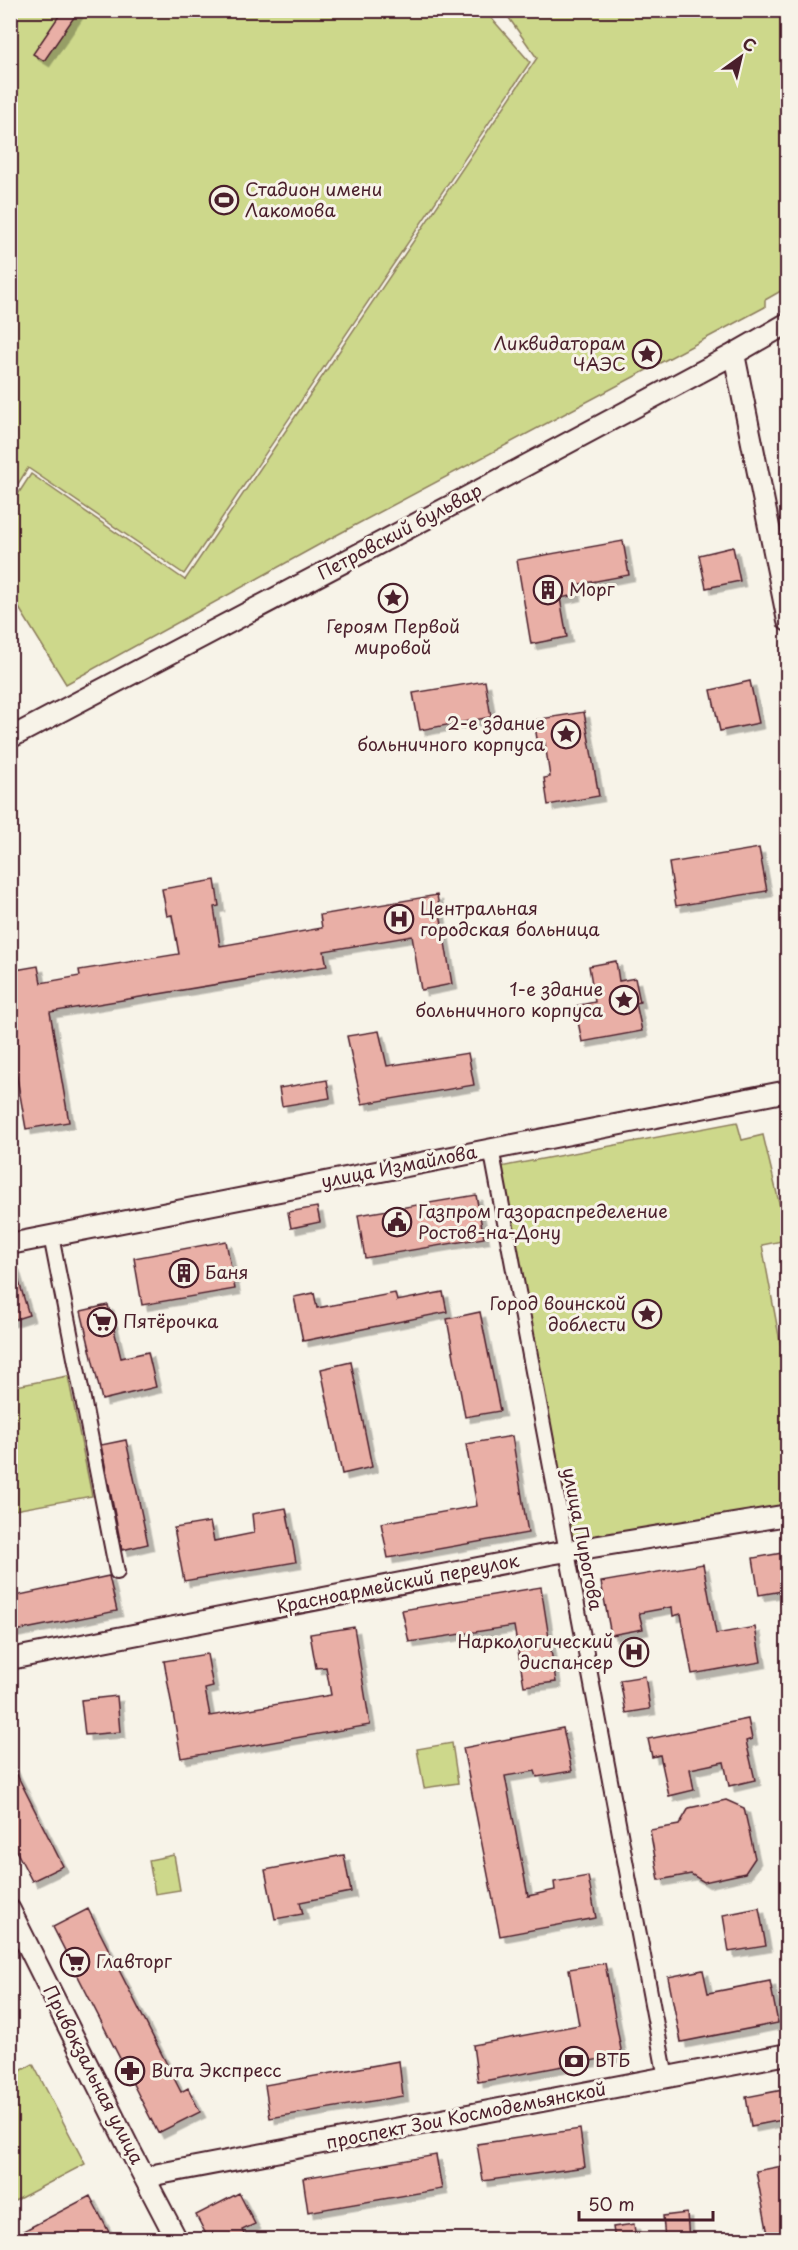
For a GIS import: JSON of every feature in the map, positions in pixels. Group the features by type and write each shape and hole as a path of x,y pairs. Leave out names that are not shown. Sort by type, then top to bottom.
{"street":[{"name":"Петровский бульвар","path":"10,738 734,354 788,323"},
{"path":"734,354 788,621"},
{"name":"улица Измайлова","path":"10,1244 788,1091"},
{"name":"улица Пирогова","path":"491,1149 666,2078"},
{"path":"51,1236 117,1572"},
{"name":"Красноармейский переулок","path":"10,1659 566,1551 788,1515"},
{"name":"Привокзальная улица","path":"10,1910 177,2240"},
{"name":"проспект Зои Космодемьянской","path":"146,2180 159,2174 788,2054"}],"green space":[{"name":"Стадион имени Лакомова","path":"11,11 485,11 530,62 184,574 28,468 11,495"},
{"path":"504,11 787,11 787,293 786,288 765,300 765,307 333,537 66,684 11,595 11,505 31,474 185,580 537,58"},
{"path":"737,1122 742,1140 763,1135 787,1236 787,1240 762,1245 787,1379 787,1511 567,1550 495,1168"},
{"path":"68,1376 92,1496 15,1510 10,1489 11,1387"},
{"path":"452,1743 458,1783 424,1788 417,1749"},
{"path":"174,1855 180,1890 155,1894 149,1860"},
{"path":"33,2064 85,2164 11,2203 11,2076"}],"building":[{"path":"63,10 79,10 44,61 33,54"},
{"name":"Морг","path":"623,541 629,575 574,585 576,595 560,598 567,637 531,644 517,560"},
{"path":"733,547 740,581 706,588 699,555"},
{"path":"485,681 491,717 420,730 413,693"},
{"path":"750,681 759,723 720,731 711,690"},
{"path":"584,712 599,796 548,805 544,778 550,777 545,743 538,745 534,720"},
{"path":"759,848 767,891 676,906 669,863"},
{"path":"215,880 219,906 214,907 220,946 322,928 320,915 437,895 452,984 421,990 412,936 324,951 327,966 50,1012 69,1122 26,1129 10,1038 10,971 38,966 41,983 80,976 79,970 179,954 172,915 167,916 162,889"},
{"path":"616,961 619,981 635,978 640,1002 636,1003 642,1031 582,1042 575,1006 595,1002 589,966"},
{"path":"379,1031 387,1066 468,1053 474,1085 362,1104 347,1036"},
{"path":"327,1080 330,1098 282,1106 279,1088"},
{"path":"476,1195 484,1238 365,1258 358,1215"},
{"path":"317,1207 320,1222 291,1228 288,1212"},
{"name":"Баня","path":"226,1241 235,1289 142,1305 134,1258"},
{"path":"14,1265 29,1315 10,1321 10,1266"},
{"path":"443,1292 447,1312 303,1341 294,1297 314,1293 317,1308 395,1293 397,1301"},
{"path":"108,1305 121,1358 148,1352 156,1387 102,1400 81,1311"},
{"path":"480,1312 500,1411 465,1417 447,1319"},
{"path":"351,1362 372,1467 342,1474 321,1369"},
{"path":"512,1436 528,1533 388,1558 381,1523 477,1506 466,1444"},
{"path":"126,1440 148,1544 122,1550 101,1445"},
{"path":"286,1508 296,1562 184,1581 174,1528 210,1522 214,1541 254,1533 252,1514"},
{"path":"788,1552 788,1590 759,1595 753,1558"},
{"path":"703,1564 716,1634 755,1627 761,1662 692,1674 681,1614 673,1616 672,1607 639,1613 643,1629 611,1635 601,1582"},
{"path":"109,1576 117,1611 10,1632 10,1597"},
{"path":"541,1587 556,1682 524,1686 514,1626 409,1642 402,1610"},
{"path":"354,1627 370,1725 181,1758 164,1661 207,1654 213,1687 205,1689 210,1716 331,1695 326,1667 316,1668 310,1634"},
{"path":"645,1676 650,1709 626,1713 620,1680"},
{"path":"117,1696 120,1732 85,1735 81,1700"},
{"path":"748,1719 752,1739 746,1741 755,1780 729,1786 724,1762 690,1769 694,1790 669,1796 660,1755 652,1757 648,1739"},
{"path":"563,1728 572,1771 537,1777 535,1771 505,1776 528,1896 555,1890 554,1882 588,1876 596,1918 500,1936 463,1748"},
{"path":"10,1761 63,1866 32,1881 10,1839"},
{"path":"726,1800 744,1808 755,1858 745,1873 704,1882 691,1874 659,1880 650,1830 679,1825 689,1808"},
{"path":"344,1855 351,1892 300,1902 303,1914 275,1919 265,1870"},
{"path":"759,1908 766,1946 729,1952 723,1915"},
{"path":"88,1909 181,2092 188,2088 200,2112 158,2133 53,1927"},
{"path":"605,1963 622,2055 478,2082 473,2045 579,2025 569,1969"},
{"path":"703,1970 708,1993 770,1981 778,2023 681,2042 668,1977"},
{"path":"399,2061 403,2096 270,2118 265,2085"},
{"path":"788,2089 788,2119 751,2126 746,2097"},
{"path":"580,2129 585,2167 483,2181 477,2144"},
{"path":"436,2155 442,2189 308,2212 303,2178"},
{"path":"788,2165 788,2240 769,2240 756,2171"},
{"path":"239,2193 255,2224 242,2230 247,2240 209,2240 196,2215"},
{"path":"90,2196 113,2240 10,2240 10,2238"},
{"path":"687,2213 689,2240 665,2240 663,2216"},
{"path":"634,2224 636,2240 615,2240 613,2227"}],"place":[{"name":"Стадион имени Лакомова","path":"224,200"},
{"name":"Ликвидаторам ЧАЭС","path":"647,354"},
{"name":"Морг","path":"548,590"},
{"name":"Героям Первой мировой","path":"393,598"},
{"name":"2-е здание больничного корпуса","path":"566,734"},
{"name":"Центральная городская больница","path":"399,919"},
{"name":"1-е здание больничного корпуса","path":"624,1000"},
{"name":"Газпром газораспределение Ростов-на-Дону","path":"397,1222"},
{"name":"Баня","path":"184,1273"},
{"name":"Город воинской доблести","path":"647,1314"},
{"name":"Пятёрочка","path":"102,1322"},
{"name":"Наркологический диспансер","path":"634,1652"},
{"name":"Главторг","path":"75,1962"},
{"name":"ВТБ","path":"574,2061"},
{"name":"Вита Экспресс","path":"130,2071"}]}
